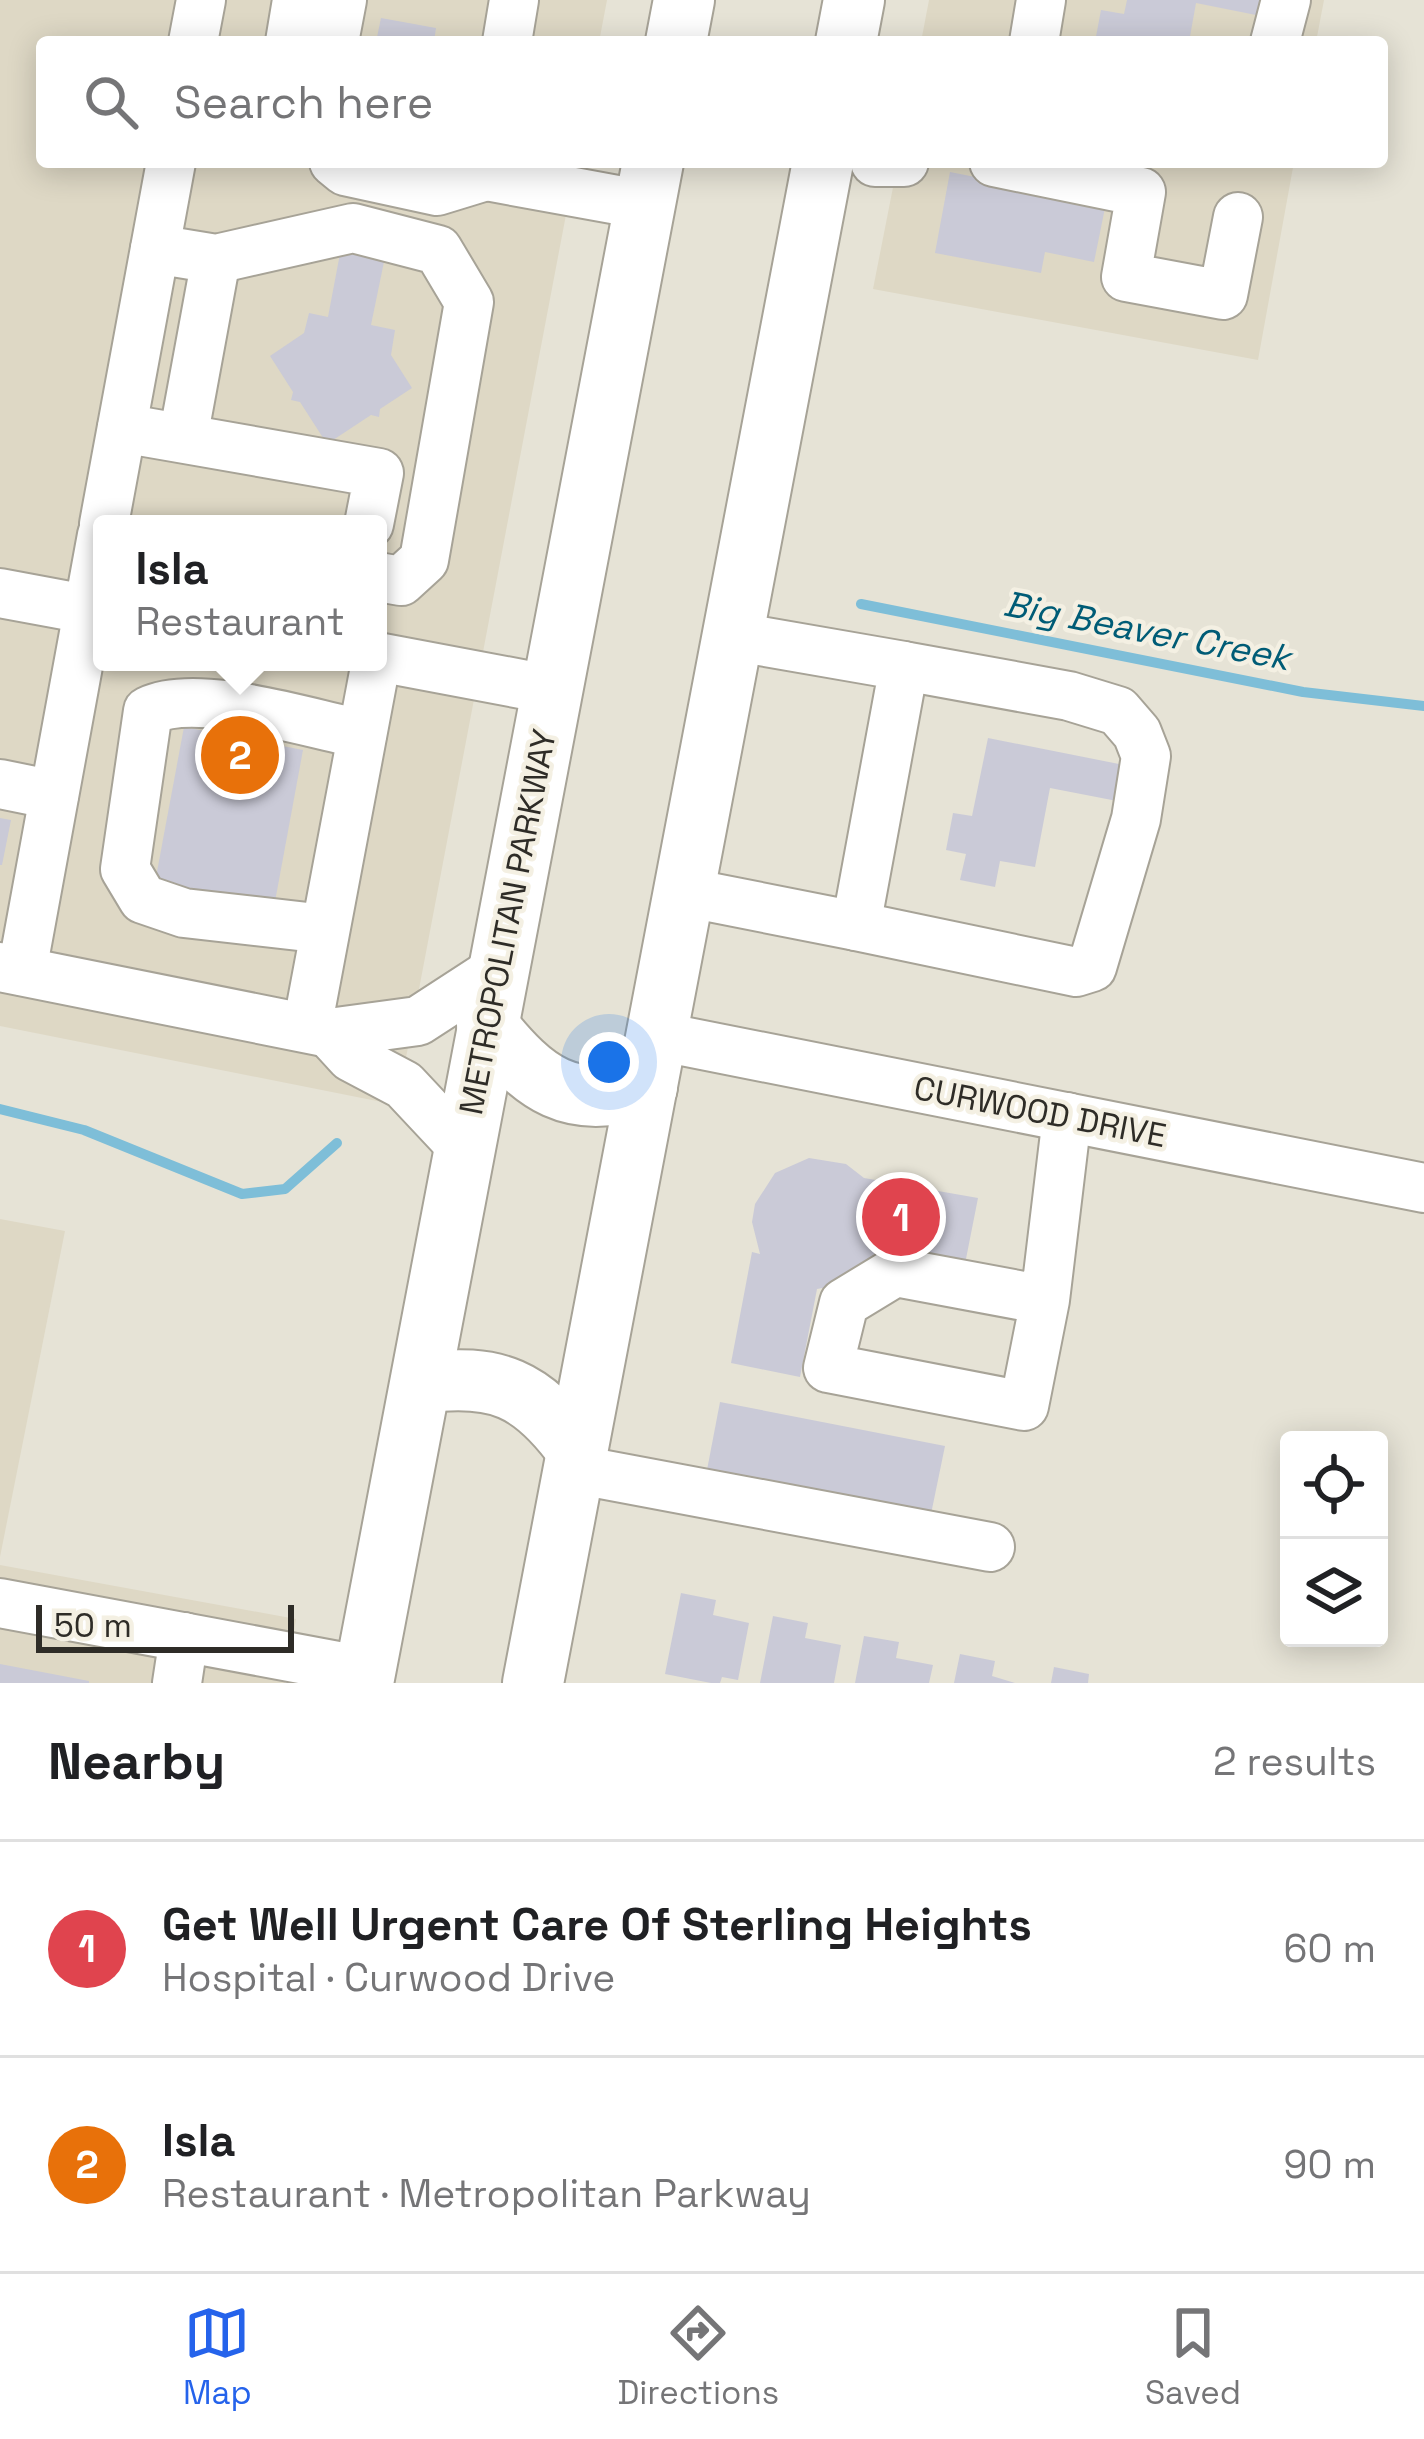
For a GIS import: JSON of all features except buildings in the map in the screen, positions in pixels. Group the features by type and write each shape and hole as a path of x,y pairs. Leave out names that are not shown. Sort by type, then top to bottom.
{"main road":[{"path":"677,36 684,0"},
{"path":"847,36 854,0"},
{"path":"533,1683 822,168"},
{"name":"METROPOLITAN PARKWAY","path":"364,1677 649,184"},
{"path":"492,997 532,1075 560,1091 613,1097 652,1061"},
{"path":"421,1383 483,1379 512,1388 557,1423 576,1460"}],"street":[{"path":"195,36 201,0"},
{"path":"291,36 297,0"},
{"path":"335,36 342,0"},
{"path":"508,36 514,0"},
{"path":"1035,36 1041,0"},
{"path":"1277,36 1286,0"},
{"path":"106,515 170,168"},
{"path":"342,168 437,191 487,169 649,184"},
{"path":"1022,168 1141,193 1126,277 1223,295 1238,217"},
{"path":"155,249 216,260 353,227 438,250 469,302 424,560 401,581 387,579"},
{"path":"182,438 216,260"},
{"path":"122,428 437,482"},
{"path":"371,515 379,472"},
{"path":"0,593 93,611"},
{"path":"93,620 11,969 318,1030 418,1021 492,997"},
{"path":"684,892 1076,972 1092,967 1136,819 1146,756 1138,733 1118,711 1069,696 731,637"},
{"path":"387,661 553,690"},
{"path":"856,926 904,666"},
{"path":"318,1030 326,929 375,671"},
{"path":"326,929 184,913 143,899 125,868 148,711 171,700 362,734"},
{"path":"0,784 54,795"},
{"path":"318,1030 351,1057 404,1085 464,1149"},
{"name":"CURWOOD DRIVE","path":"652,1061 1067,1117 1424,1188"},
{"path":"1045,1300 1067,1117"},
{"path":"576,1460 990,1547"},
{"path":"0,1603 180,1660 364,1677"}],"shaded area":[{"path":"0,0 607,0 600,36 36,36 36,168 575,168 397,1105 0,1026"},
{"path":"929,0 1324,0 1317,36 922,36"},
{"path":"897,168 1293,168 1258,360 873,289"},
{"path":"0,1219 65,1231 0,1557"},
{"path":"0,1565 296,1619 285,1683 0,1683"}],"waterway":[{"name":"Big Beaver Creek","path":"861,604 1303,692 1424,706"},
{"name":"Big Beaver Creek","path":"0,1109 84,1130 242,1194 285,1189 337,1143"}],"place":[{"name":"Isla","path":"240,755"},
{"name":"Get Well Urgent Care Of Sterling Heights","path":"901,1217"}]}
